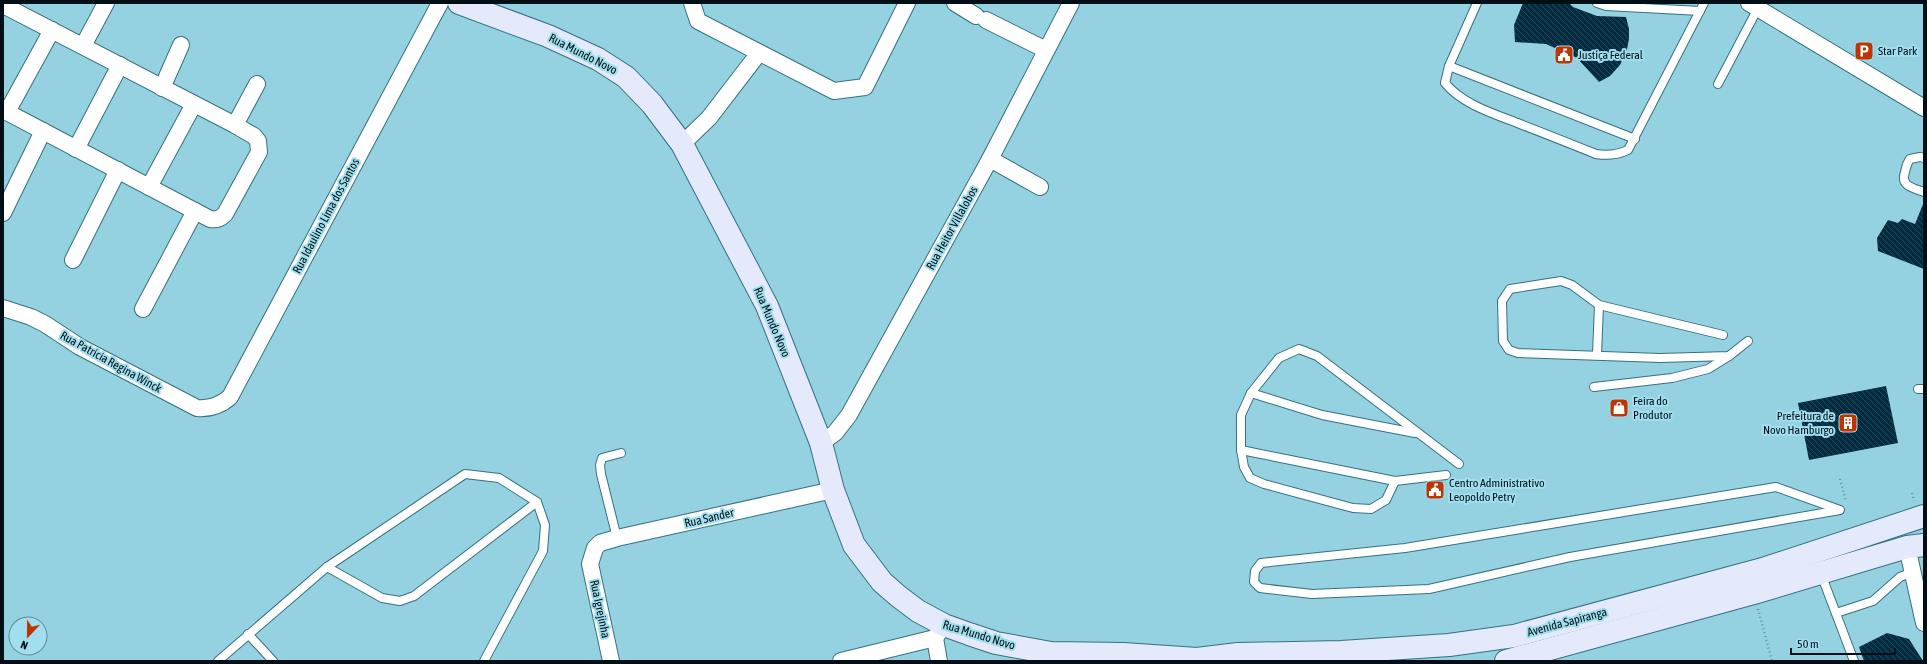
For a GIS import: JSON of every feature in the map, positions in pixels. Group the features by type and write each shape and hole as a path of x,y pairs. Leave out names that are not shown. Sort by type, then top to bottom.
{"main road":[{"name":"Rua Mundo Novo","path":"459,3 548,36 614,68 626,77 652,104 682,144 767,306 821,443 833,490 854,544 882,582 918,611 939,632 1060,657 1123,654 1197,660"},
{"name":"Avenida Sapiranga","path":"1197,660 1238,654 1341,652 1449,645 1514,636 1766,568 1924,516"},
{"name":"Avenida Sapiranga","path":"1506,661 1754,593 1916,546"}],"street":[{"path":"83,46 106,3"},
{"name":"Rua Idaulino Lima dos Santos","path":"197,408 206,409 222,404 230,397 440,3"},
{"path":"692,3 698,21 834,91 865,87 908,3"},
{"path":"955,3 981,18 1046,50"},
{"name":"Rua Heitor Villalobos","path":"821,443 835,433 849,414 990,159 1070,3"},
{"path":"5,5 254,136 258,141 259,152 221,218 210,219 5,111 52,30"},
{"path":"1754,6 1924,108"},
{"path":"162,88 181,45"},
{"path":"682,144 709,118 759,52"},
{"path":"76,148 120,65"},
{"path":"234,125 256,84"},
{"path":"149,186 194,104"},
{"path":"3,213 43,131"},
{"path":"990,159 1040,187"},
{"path":"73,260 118,170"},
{"path":"143,309 195,211"},
{"name":"Rua Patrícia Regina Winck","path":"3,308 38,321 80,348 197,408"},
{"name":"Rua Sander","path":"591,557 595,548 600,543 617,538 833,490"},
{"path":"1916,546 1913,572 1924,623"},
{"name":"Rua Igrejinha","path":"591,557 590,564 611,661"},
{"path":"841,661 939,632 939,661"},
{"path":"1238,654 1262,661"}],"lane":[{"path":"1477,3 1449,66 1445,83 1450,90 1462,99 1482,108 1596,154 1614,155 1628,150 1635,139 1704,3"},
{"path":"1597,3 1606,6 1700,11"},
{"path":"1718,84 1754,6"},
{"path":"1449,66 1635,139"},
{"path":"1924,158 1920,157 1910,160 1903,177 1905,184 1924,192"},
{"path":"1723,335 1599,305 1572,285 1561,281 1510,289 1502,300 1503,341 1509,350 1518,353 1660,358 1729,356"},
{"path":"1598,355 1599,305"},
{"path":"1594,387 1672,378 1708,369 1729,356 1748,341"},
{"path":"1395,482 1386,500 1371,509 1354,508 1264,484 1250,478 1244,467 1241,450 1241,415 1251,393 1280,358 1299,349 1317,356 1459,464"},
{"path":"1251,393 1322,415 1418,433"},
{"path":"1241,450 1395,482 1446,475"},
{"path":"617,538 600,465 602,458 621,453"},
{"path":"218,661 327,567 465,474 498,478 537,502 546,525 543,551 484,661"},
{"path":"1776,488 1840,510 1570,557 1429,589 1312,594 1260,588 1254,582 1255,571 1261,563 1350,554 1404,548 1776,488"},
{"path":"327,567 382,598 400,602 414,596 537,502"},
{"path":"1836,613 1872,601 1900,577 1913,572"},
{"path":"1821,573 1854,661"},
{"path":"248,634 273,661"}],"path":[{"path":"1840,479 1844,493"},
{"path":"1912,493 1913,497"},
{"path":"1754,593 1772,661"}],"building":[{"path":"1523,3 1569,3 1573,7 1597,16 1626,17 1629,29 1629,39 1627,49 1620,65 1610,76 1599,82 1577,58 1546,44 1515,42 1514,25"},
{"path":"1923,204 1924,269 1878,251 1877,238 1888,220 1898,223 1902,219 1915,224"},
{"name":"Prefeitura de Novo Hamburgo","path":"1886,386 1898,443 1809,460 1798,403"},
{"path":"1887,633 1909,639 1923,661 1864,661 1859,647"}],"place":[{"name":"Star Park","path":"1864,51"},
{"name":"Justiça Federal","path":"1564,55"},
{"name":"Feira do Produtor","path":"1619,408"},
{"name":"Prefeitura de Novo Hamburgo","path":"1848,423"},
{"name":"Centro Administrativo Leopoldo Petry","path":"1435,490"}]}
